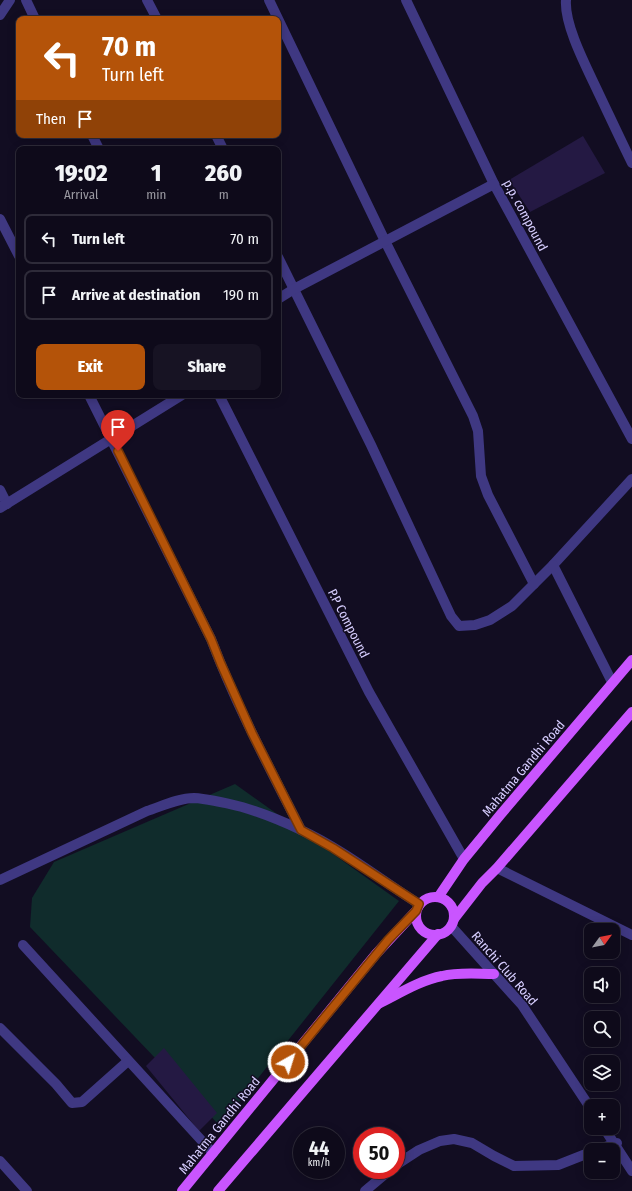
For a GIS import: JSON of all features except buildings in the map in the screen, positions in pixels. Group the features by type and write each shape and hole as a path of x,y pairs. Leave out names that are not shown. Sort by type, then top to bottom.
{"main road":[{"name":"Mahatma Gandhi Road","path":"439,896 464,859 544,762 632,660"},
{"path":"452,923 454,912 446,899 439,896 431,896 424,899 417,908 416,919 424,932 438,934 446,932 482,883 497,868 632,712"},
{"name":"Mahatma Gandhi Road","path":"182,1191 376,954 417,908"},
{"path":"218,1191 438,934"},
{"path":"376,1005 428,979 454,974 494,974"}],"street":[{"path":"0,16 10,0"},
{"path":"26,0 34,16"},
{"path":"147,0 155,16"},
{"path":"269,0 277,16"},
{"name":"p.p. compound","path":"406,0 494,184 632,438"},
{"path":"566,0 567,18 587,69 632,164"},
{"path":"281,25 385,241 473,416 478,431 481,476 500,520 534,584"},
{"path":"281,297 494,184"},
{"path":"0,219 16,250"},
{"path":"281,263 371,446 451,616 459,626 475,625 490,620 512,606 632,479"},
{"path":"91,398 211,639 252,733 301,830"},
{"path":"0,490 3,506 177,398"},
{"name":"P.P Compound","path":"221,398 369,692 464,859"},
{"path":"553,564 612,682"},
{"path":"0,880 147,811 170,803 192,798 210,800 259,812 301,830 333,848 417,908"},
{"path":"497,868 631,932"},
{"name":"Ranchi Club Road","path":"452,923 522,1005 584,1099"},
{"path":"23,945 213,1153"},
{"path":"0,1028 56,1084 72,1103 82,1102 128,1061"},
{"path":"609,1135 615,1143"},
{"path":"405,1159 419,1150 440,1141 454,1139 472,1143 514,1166 558,1165 584,1155"},
{"path":"620,1151 632,1171"},
{"path":"0,1161 27,1191"},
{"path":"365,1191 379,1179"}],"green space":[{"path":"235,784 399,901 220,1126 30,927 32,898 54,862"}],"route":[{"path":"118,451 211,639 252,733 301,830 333,848 419,904 416,911 388,940 288,1062"}]}
